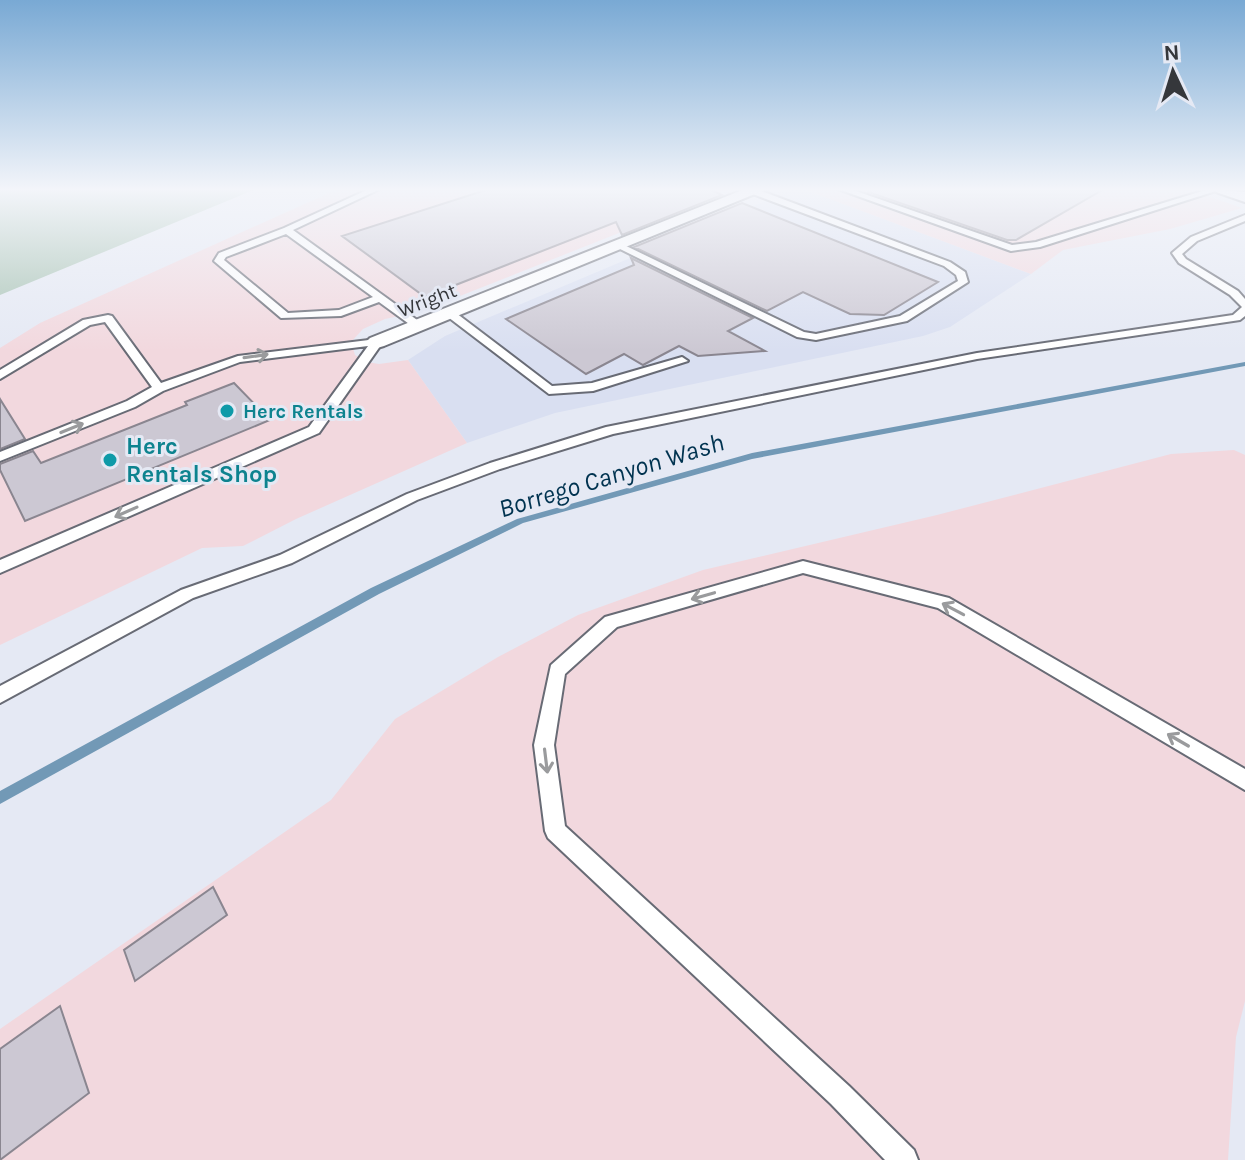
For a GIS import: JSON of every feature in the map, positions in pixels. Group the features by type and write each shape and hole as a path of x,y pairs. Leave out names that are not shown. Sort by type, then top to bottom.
{"street":[{"name":"Wright","path":"377,342 452,315 626,243"}],"lane":[{"path":"253,243 222,255 219,261 285,316 341,313 380,298"},
{"path":"305,243 420,327"},
{"path":"619,246 801,335 816,337 903,319 963,282 961,274 947,264 893,243"},
{"path":"997,243 1011,248 1043,243"},
{"path":"0,695 187,594 286,559 412,497 495,466 611,430 977,356 1236,318 1245,307 1234,293 1182,261 1177,253 1189,243"},
{"path":"452,315 549,390 593,387 682,361"},
{"path":"0,375 87,322 108,318 159,388"},
{"path":"0,457 131,404 159,388 238,359 377,342"},
{"path":"0,567 314,430 377,342"},
{"path":"904,1160 840,1095 555,831 544,745 557,670 611,622 803,567 943,603 1245,780"}],"shaded area":[{"path":"218,243 593,243 422,311 385,319 363,329 351,342 355,355 367,362 379,364 408,360 467,443 243,546 202,548 0,645 0,348 40,323"},
{"path":"665,243 948,243 1031,274 950,327 923,336 555,413 467,443 408,360 445,336"},
{"path":"948,243 1098,243 1063,250 1031,274"},
{"path":"1234,450 1245,455 1245,1001 1236,1037 1228,1160 0,1160 0,1029 331,800 395,719 498,657 578,615 703,570 937,515 1171,454"}],"green space":[{"path":"0,243 125,243 0,295"}],"building":[{"path":"352,243 562,243 425,297"},
{"path":"643,243 842,243 938,282 884,315 850,314 803,292 767,311 634,247"},
{"path":"631,258 753,318 728,331 765,351 698,356 679,346 643,365 624,354 586,374 506,319 634,265"},
{"name":"Herc Rentals Shop","path":"234,383 270,420 25,521 0,470 0,464 33,451 41,463"},
{"path":"0,399 25,439 0,449"},
{"path":"213,887 227,915 135,981 124,950"},
{"path":"60,1006 89,1093 0,1160 0,1049"}],"waterway":[{"name":"Borrego Canyon Wash","path":"0,798 375,591 520,521 752,456 1245,364"}],"place":[{"name":"Herc Rentals","path":"227,411"},
{"name":"Herc Rentals Shop","path":"110,460"}]}
